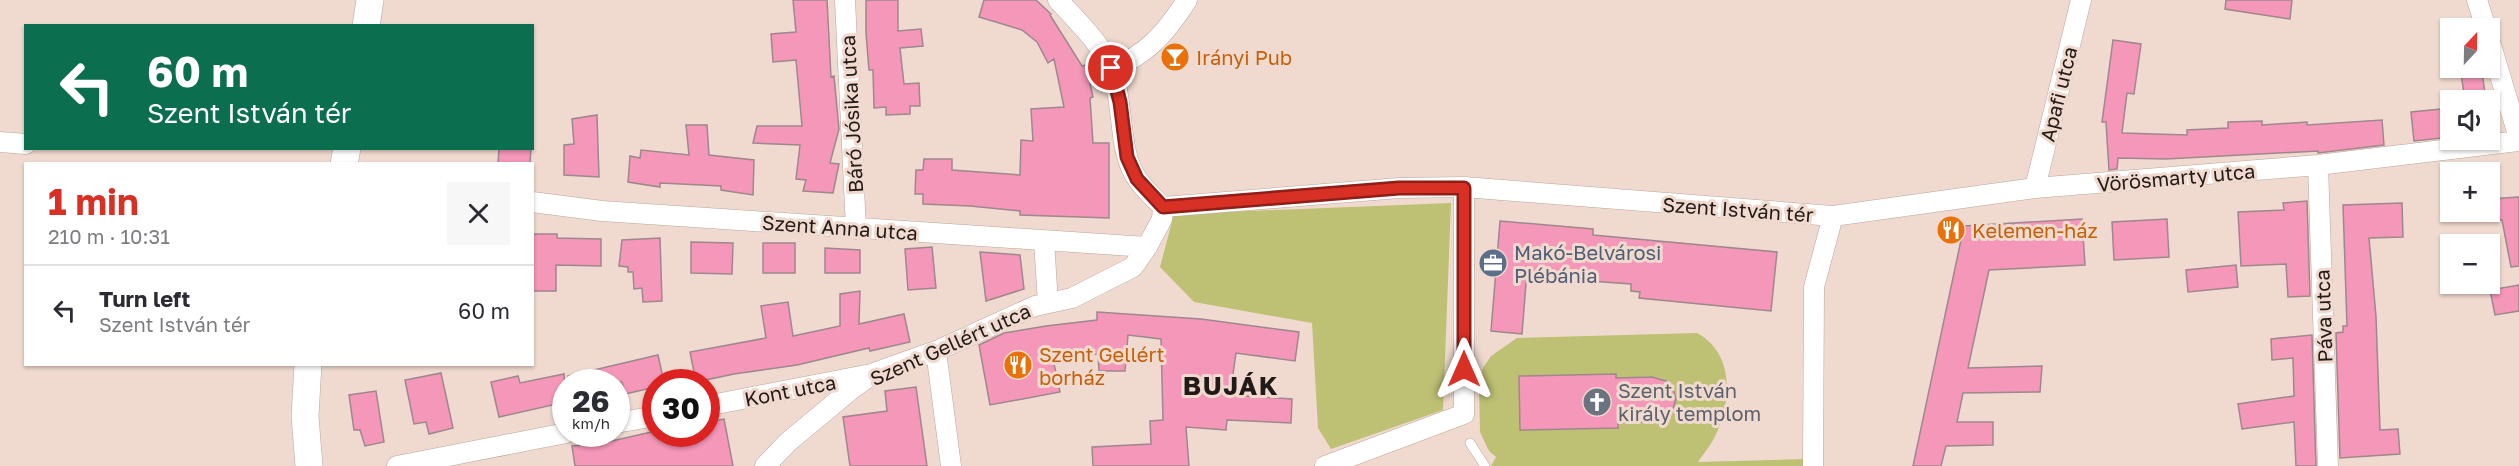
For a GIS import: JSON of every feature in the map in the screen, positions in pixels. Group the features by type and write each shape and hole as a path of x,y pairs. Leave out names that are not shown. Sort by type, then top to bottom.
{"main road":[{"path":"366,24 370,0"},
{"path":"308,366 305,416 309,466"}],"street":[{"name":"Báró Jósika utca","path":"845,0 856,229"},
{"path":"1058,0 1089,34 1111,68 1120,102 1127,157 1137,179 1163,207"},
{"path":"1111,68 1127,63 1149,47 1170,26 1187,0"},
{"name":"Apafi utca","path":"2035,188 2081,0"},
{"path":"2477,0 2483,18"},
{"path":"2500,76 2519,140"},
{"name":"Vörösmarty utca","path":"1833,216 2035,188 2318,165 2519,140"},
{"path":"0,142 24,144"},
{"name":"Páva utca","path":"2318,165 2328,466"},
{"name":"Szent István tér","path":"1163,207 1399,188 1464,188 1833,216 1814,287 1813,466"},
{"path":"1325,466 1464,414 1464,188"},
{"name":"Szent Anna utca","path":"534,202 602,210 856,229 1148,247"},
{"name":"Szent Gellért utca","path":"765,466 788,442 874,373 936,351 1035,306 1072,298 1133,267 1148,247 1162,219 1163,207"},
{"path":"1044,241 1048,303"},
{"path":"936,351 951,466"},
{"name":"Kont utca","path":"720,403 874,373"},
{"path":"397,466 552,436"}],"lane":[{"path":"1470,443 1485,466"}],"green space":[{"path":"1451,203 1443,410 1331,449 1318,428 1312,323 1194,302 1160,267 1174,214"},
{"path":"1697,333 1718,352 1726,378 1727,392 1725,407 1716,434 1698,462 1806,459 1806,466 1491,466 1496,457 1489,451 1480,432 1479,382 1483,368 1491,356 1517,338","holes":["1615,374 1616,378 1649,377 1666,381 1674,392 1672,412 1660,421 1618,423 1617,428 1520,430 1519,376"]}],"building":[{"path":"793,0 827,0 831,77 834,76 839,129 830,163 839,164 833,193 803,191 806,180 796,179 800,145 753,143 757,126 802,126 796,60 773,62 771,34 796,32"},
{"path":"866,0 898,0 898,31 921,29 923,46 900,48 904,84 919,83 920,106 910,106 910,114 886,115 886,107 874,108 873,70 869,70 866,33"},
{"path":"984,0 1036,0 1051,14 1082,66 1086,65 1093,97 1090,98 1093,143 1109,143 1109,218 1020,215 1020,211 923,204 923,194 915,194 916,170 923,170 924,159 952,159 952,170 1020,175 1021,140 1033,141 1031,109 1064,107 1054,59 1048,63 1037,42 1022,30 979,17"},
{"path":"2226,0 2292,0 2290,19 2225,9"},
{"path":"2113,40 2141,44 2134,94 2127,93 2122,133 2187,135 2187,130 2228,128 2228,122 2262,121 2262,125 2307,122 2307,125 2382,120 2384,145 2318,153 2318,151 2166,159 2118,158 2117,169 2109,170 2106,122 2102,122"},
{"path":"2462,78 2483,78 2485,90 2463,90"},
{"path":"2440,109 2440,138 2414,141 2411,112"},
{"path":"597,115 599,177 564,175 564,145 574,144 572,119"},
{"path":"686,125 707,125 709,155 754,160 753,195 721,190 721,186 660,183 660,187 628,182 630,156 640,158 641,150 689,155"},
{"path":"499,150 531,150 530,162 498,162"},
{"path":"2519,197 2519,266 2511,267 2502,220 2500,220 2500,198"},
{"path":"2307,201 2310,296 2288,297 2286,264 2241,266 2238,212 2284,210 2283,203"},
{"path":"2402,203 2403,237 2369,238 2376,316 2380,430 2398,429 2400,454 2340,458 2336,333 2343,332 2343,326 2347,326 2343,205"},
{"path":"2082,219 2085,265 1989,270 1968,368 2042,366 2040,392 1963,393 1957,422 1993,422 1993,445 1946,446 1941,466 1913,466 1964,226"},
{"path":"2167,219 2169,257 2114,260 2112,222"},
{"path":"1500,221 1593,229 1593,235 1777,252 1771,311 1639,298 1640,292 1631,291 1631,284 1590,281 1591,276 1527,271 1522,334 1491,331"},
{"path":"534,234 557,234 557,238 601,239 601,266 556,265 556,291 534,291"},
{"path":"660,238 662,301 643,302 642,288 634,289 633,272 628,272 628,267 619,266 622,240"},
{"path":"691,242 733,243 732,274 691,273"},
{"path":"763,243 795,243 795,273 763,273"},
{"path":"932,247 936,288 908,290 905,249"},
{"path":"825,248 860,250 860,273 825,273"},
{"path":"980,252 1020,255 1024,289 986,301"},
{"path":"2236,265 2238,287 2188,292 2186,270"},
{"path":"2519,285 2519,311 2495,315 2491,294 2500,294 2500,288"},
{"path":"860,291 859,324 904,314 910,342 870,351 869,348 797,365 720,377 720,369 693,369 690,352 766,338 761,306 788,302 793,336 840,326 840,294"},
{"path":"1097,312 1201,319 1299,332 1295,361 1236,353 1230,395 1292,399 1291,423 1227,420 1226,430 1186,427 1189,466 1093,466 1092,447 1151,444 1150,421 1163,420 1161,339 1128,335 1125,371 1099,371 1098,354 1053,359 1060,392 990,405 979,345 1004,333 1097,320"},
{"path":"2312,335 2316,466 2296,466 2294,422 2242,429 2238,404 2294,396 2293,358 2272,360 2271,339"},
{"path":"658,355 661,369 642,369 642,390 630,393 630,369 598,369"},
{"path":"441,373 453,428 429,434 426,422 414,424 405,380"},
{"name":"Szent István király templom","path":"1616,374 1616,378 1652,377 1666,381 1676,399 1672,412 1661,421 1618,423 1618,428 1520,430 1519,376"},
{"path":"518,376 520,383 552,376 552,405 499,417 491,382"},
{"path":"916,387 927,466 850,466 843,417 887,411 885,391"},
{"path":"376,391 384,442 365,446 360,430 354,430 349,395"},
{"path":"724,419 733,466 575,466 572,447 630,447 630,437 642,434 642,447 720,447 720,420"}],"place":[{"name":"Irányi Pub","path":"1175,57"},
{"name":"Kelemen-ház","path":"1951,230"},
{"name":"Makó-Belvárosi Plébánia","path":"1493,263"},
{"name":"Szent Gellért borház","path":"1018,365"},
{"name":"Szent István király templom","path":"1597,402"}],"district":[{"name":"BUJÁK","path":"1231,385"}],"route":[{"path":"1111,68 1120,102 1127,157 1137,179 1163,207 1399,188 1464,188 1464,369"}]}
